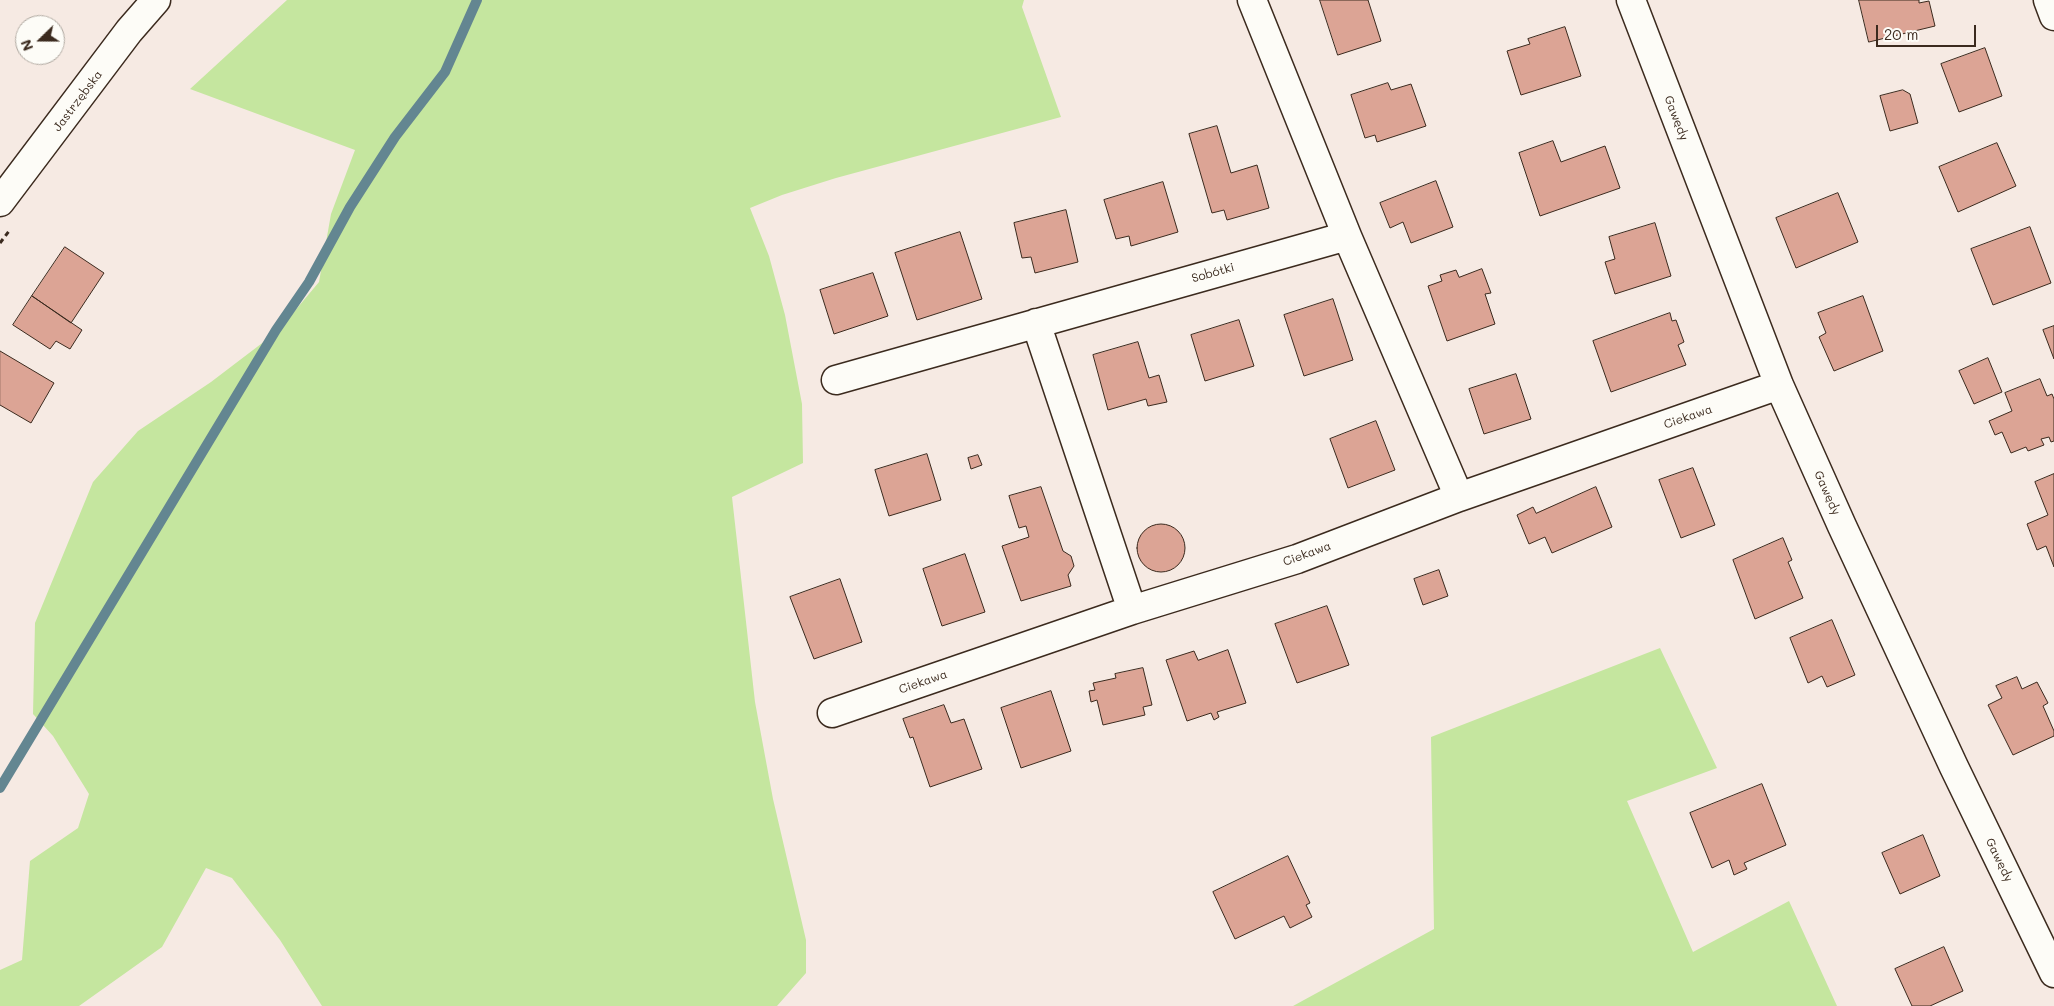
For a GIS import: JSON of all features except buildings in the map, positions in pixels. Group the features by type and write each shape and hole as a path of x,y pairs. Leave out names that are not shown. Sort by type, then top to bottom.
{"street":[{"name":"Jastrzębska","path":"0,202 129,31 156,0"},
{"path":"1252,0 1347,236 1459,497"},
{"name":"Gawędy","path":"1631,0 1780,385 1842,526 1950,758 2054,973"},
{"path":"2048,0 2054,16"},
{"name":"Sobótki","path":"836,380 1347,236"},
{"path":"1036,323 1132,610"},
{"name":"Ciekawa","path":"832,713 1132,610 1297,559 1459,497 1780,385"}],"green space":[{"path":"287,0 1024,0 1022,7 1061,117 836,178 782,195 750,208 769,256 785,315 802,404 803,463 732,497 755,702 773,799 806,940 806,973 777,1006 322,1006 280,940 232,878 206,868 162,947 79,1006 0,1006 0,970 22,960 30,861 78,828 89,794 53,736 33,714 35,623 93,482 138,431 211,382 278,331 319,282 331,214 355,150 190,89"},
{"path":"1660,648 1717,768 1627,801 1693,952 1789,901 1837,1006 1293,1006 1434,929 1431,737"}],"waterway":[{"path":"0,788 276,330 309,282 350,207 395,137 445,72 477,0"}]}
